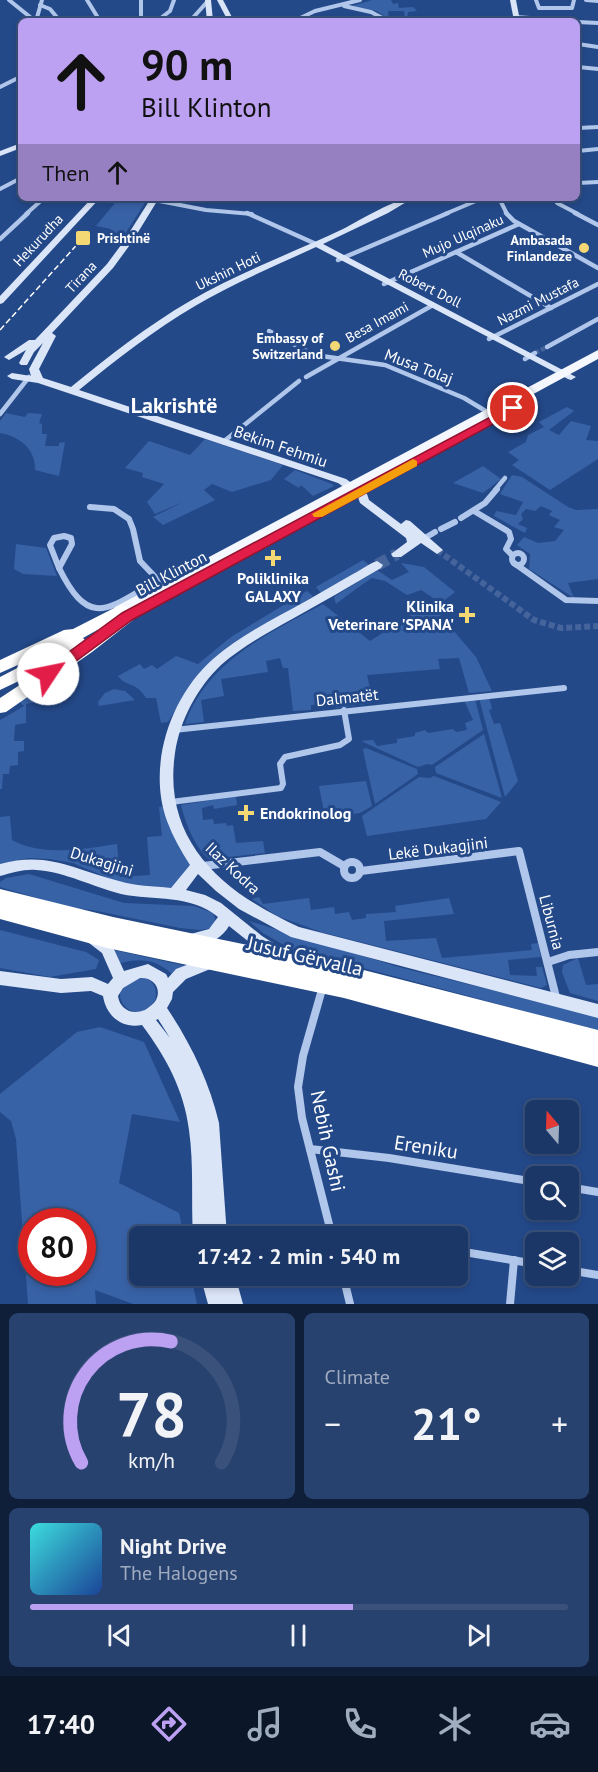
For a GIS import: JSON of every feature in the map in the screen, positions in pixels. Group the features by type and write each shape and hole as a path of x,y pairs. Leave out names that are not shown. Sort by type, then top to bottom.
{"highway":[{"path":"0,667 123,614"},
{"path":"0,690 79,653 123,614"},
{"name":"Bill Klinton","path":"0,690 123,614"},
{"name":"Jusuf Gërvalla","path":"0,897 113,926 186,939 294,963 598,1040"},
{"name":"Jusuf Gërvalla","path":"0,911 80,933 324,984 598,1057"}],"main road":[{"path":"220,0 228,18"},
{"path":"513,0 517,18"},
{"path":"208,1 211,18"},
{"path":"0,154 18,146"},
{"name":"Hekurudha","path":"0,302 93,201"},
{"name":"Tirana","path":"24,365 30,351 116,258 154,201"},
{"name":"Ukshin Hoti","path":"72,391 125,348 185,308 226,285 384,213 404,201"},
{"name":"Robert Doll","path":"316,244 318,250 530,356 563,376"},
{"path":"40,380 34,369 65,314"},
{"name":"Tirana","path":"4,358 24,349 65,314"},
{"path":"354,489 563,376 598,354"},
{"path":"4,358 19,359 24,365"},
{"path":"354,489 489,413 563,376 598,362"},
{"name":"Bekim Fehmiu","path":"40,380 24,365 20,373 7,377 28,377 40,380 354,489"},
{"path":"354,489 371,498 425,538 437,550"},
{"path":"354,489 364,501 410,536 413,542"},
{"name":"Bill Klinton","path":"123,614 161,583 354,489"},
{"name":"Bill Klinton","path":"123,614 354,489"},
{"path":"397,554 413,542 425,538"},
{"name":"Ilaz Kodra","path":"377,565 248,640 208,671 197,685 173,730 167,750 165,768 169,803 180,835 200,866 237,900 275,924 296,933 598,1011"},
{"name":"Dukagjini","path":"0,870 23,864 56,866 112,885 137,891 175,893 209,903 262,945 294,963"},
{"path":"175,893 193,870 200,866"},
{"path":"186,939 211,936 222,928 226,915"},
{"path":"80,933 95,939 106,949 120,978"},
{"path":"166,989 181,974 213,961"},
{"path":"148,971 160,978 166,989 166,996 153,1013 130,1019 114,1007 112,993 120,978 133,972 148,971"},
{"path":"0,978 61,986 92,984 112,993"},
{"path":"153,1013 162,1039 178,1064 194,1110 199,1147 201,1226"},
{"path":"153,1013 190,1059 208,1106 217,1226"},
{"path":"212,1286 217,1304"},
{"path":"229,1286 234,1304"}],"street":[{"path":"36,18 42,0"},
{"path":"87,0 98,18"},
{"path":"141,0 141,18"},
{"path":"161,18 170,11 174,0"},
{"path":"299,18 360,0"},
{"path":"536,0 539,8 567,10 572,8 574,0"},
{"path":"586,0 598,1"},
{"path":"9,1 31,18"},
{"path":"193,18 208,1"},
{"path":"40,5 50,9 58,18"},
{"path":"340,5 371,12 382,18"},
{"path":"580,22 598,23"},
{"path":"580,44 598,47"},
{"path":"580,67 596,68"},
{"path":"0,87 18,77"},
{"path":"580,130 598,128"},
{"path":"580,151 598,149"},
{"path":"0,189 18,180"},
{"path":"580,183 598,182"},
{"path":"0,239 41,201"},
{"name":"Robert Doll","path":"164,201 206,210 249,213 316,244"},
{"path":"340,259 476,201"},
{"path":"500,201 505,212 519,224 598,268"},
{"path":"557,203 598,225"},
{"name":"Mujo Ulqinaku","path":"387,283 519,224"},
{"path":"456,252 551,308"},
{"name":"Nazmi Mustafa","path":"492,338 598,284"},
{"name":"Besa Imami","path":"306,377 431,306"},
{"path":"547,347 598,319"},
{"name":"Besa Imami","path":"269,331 314,355 334,360"},
{"name":"Musa Tolaj","path":"334,360 385,365 464,398 489,413"},
{"path":"0,414 28,377"},
{"path":"223,442 299,381"},
{"path":"425,538 485,503 505,478"},
{"path":"59,568 72,544 69,536 54,538 50,545 59,568 68,587 80,603 89,609 102,608 161,583 140,561 135,548 132,524 127,518 113,508 90,507"},
{"path":"474,511 509,532 511,539 506,549 512,555"},
{"path":"512,555 517,553 525,556 524,567"},
{"path":"512,555 510,559 514,563 524,567 566,600 572,602 598,601"},
{"name":"Dalmatët","path":"173,730 564,688"},
{"path":"169,803 281,788 283,784 280,764 285,757 340,745 349,740 345,711"},
{"name":"Lekë Dukagjini","path":"361,871 519,851"},
{"name":"Liburnia","path":"519,851 557,1001"},
{"path":"200,866 320,852 331,856 344,866"},
{"path":"353,863 360,867 361,871 357,876 350,878 343,872 344,866 353,863"},
{"path":"548,962 569,955 598,952"},
{"name":"Nebih Gashi","path":"324,984 299,1072 299,1102 329,1226"},
{"name":"Ereniku","path":"310,1149 389,1158 525,1180"},
{"path":"579,1189 598,1192"},
{"path":"468,1253 525,1262"},
{"path":"510,1304 514,1260"},
{"path":"579,1272 598,1275"},
{"path":"346,1286 350,1304"}],"shaded area":[{"path":"372,0 391,0 393,4 398,3 399,8 413,7 417,11 408,12 407,18 405,18 404,11 388,11 389,18 386,18 377,11 352,6"},
{"path":"117,201 146,201 125,234 110,232 111,229 96,226"},
{"path":"567,407 574,411 549,430 559,435 571,421 591,426 586,440 598,441 598,459 550,490 512,465 519,460 508,452 526,442 528,435 544,427 539,422"},
{"path":"6,413 25,417 28,413 42,414 39,423 42,424 42,434 47,434 45,446 59,446 59,443 65,442 59,476 35,470 33,456 25,445 14,437 0,433 0,421"},
{"path":"205,439 283,465 271,480 232,492 212,484 204,490 215,500 163,525 153,517 183,502 155,514 147,502 164,484 142,477 143,473 125,468 149,441 190,455"},
{"path":"483,466 501,479 483,493 453,483"},
{"path":"295,470 334,486 313,496 301,485 299,488 284,479"},
{"path":"512,475 522,477 568,507 576,510 598,509 598,579 568,583 574,598 529,569 530,554 517,545 524,537 538,543 555,541 564,530 554,527 560,520 549,515 552,511 541,506 535,511 526,509 521,514 523,519 518,524 527,528 525,533 494,516 496,511 516,515 523,502 500,494"},
{"path":"16,544 46,548 57,576 23,574 14,569"},
{"path":"363,560 369,565 321,593 316,587"},
{"path":"401,563 424,567 455,592 441,603 421,590 407,595 385,581 372,578 336,604 334,597 377,570 392,580 409,572"},
{"path":"307,591 313,596 206,668 194,680 168,722 161,723 156,698 146,698 139,689 121,680 118,676 140,664 144,669 152,665 157,669 176,656 198,664 231,637"},
{"path":"430,603 476,657 492,691 469,693 459,658 438,659 440,669 367,675 373,703 336,708 334,703 311,705 311,710 293,711 288,668 283,668 280,658 266,661 268,672 221,679 224,696 201,700 204,722 185,724 195,702 224,666 261,639 323,604 370,641"},
{"path":"44,683 56,699 26,704 26,723 15,725 14,741 24,741 24,751 18,752 18,765 10,766 9,774 3,774 2,789 0,789 0,720 24,706 18,700"},
{"path":"114,689 125,691 135,700 99,706 98,702 105,693"},
{"path":"489,697 492,709 489,710 494,724 500,723 518,781 505,797 479,698"},
{"path":"475,699 483,730 432,765 418,767 361,741 373,740 377,746 397,743 397,739 415,736 415,733 425,730 428,733 453,729 456,732 467,730 465,723 473,720 464,700"},
{"path":"484,734 502,798 436,773 435,767"},
{"path":"366,748 417,769 418,774 375,804 363,749"},
{"path":"434,776 501,802 486,819 367,836 362,816 419,777"},
{"path":"366,781 372,806 360,813 325,817 319,786"},
{"path":"236,796 237,805 214,809 213,805 202,808 203,820 213,819 214,824 233,825 236,843 263,841 265,853 209,859 191,834 181,805"},
{"path":"167,806 192,866 176,889 120,883 73,863 50,859 29,858 0,864 0,817 10,816 12,840 50,850 117,844 120,877 150,875 147,837 162,836 159,807"},
{"path":"29,874 124,903 194,906 213,913 216,921 211,928 201,930 180,928 92,910 71,908 0,887 0,882 6,878"},
{"path":"259,897 263,904 309,898 311,910 334,907 335,914 349,912 352,920 366,918 366,914 396,912 395,906 449,898 454,914 384,921 386,941 436,938 442,958 532,950 531,944 538,943 541,957 508,960 510,975 537,976 536,967 542,967 547,985 541,988 321,932 277,916 252,899"},
{"path":"249,921 402,968 598,1016 598,1031 289,948 263,933"},
{"path":"0,930 86,952 99,960 96,969 50,977 0,968"},
{"path":"114,950 186,966 172,974 153,962 132,960 118,964"},
{"path":"578,958 586,985 598,984 598,1001 570,993 562,972 563,965"},
{"path":"138,976 150,982 156,994 150,1006 138,1012 126,1006 120,994 126,982"},
{"path":"100,1027 144,1042 180,1122 132,1114 119,1183 179,1213 182,1226 129,1226 129,1286 193,1286 197,1304 133,1304 95,1290 96,1304 28,1304 27,1286 96,1286 96,1208 21,1208 16,1139 11,1121 0,1112 0,1094 77,1032"}],"tunnel":[{"path":"535,353 547,347"},
{"path":"437,550 534,620 561,628 598,626"},
{"path":"377,565 397,554"}],"railway":[{"path":"0,330 83,238"}],"slow traffic":[{"path":"318,514 413,463"}],"place":[{"name":"Prishtinë","path":"83,238"},
{"name":"Ambasada Finlandeze","path":"584,248"},
{"name":"Embassy of Switzerland","path":"335,346"},
{"name":"Poliklinika GALAXY","path":"273,558"},
{"name":"Klinika Veterinare 'SPANA'","path":"467,615"},
{"name":"Endokrinolog","path":"246,813"}],"district":[{"name":"Lakrishtë","path":"174,405"}],"route":[{"path":"48,674 127,616 513,408"}]}
